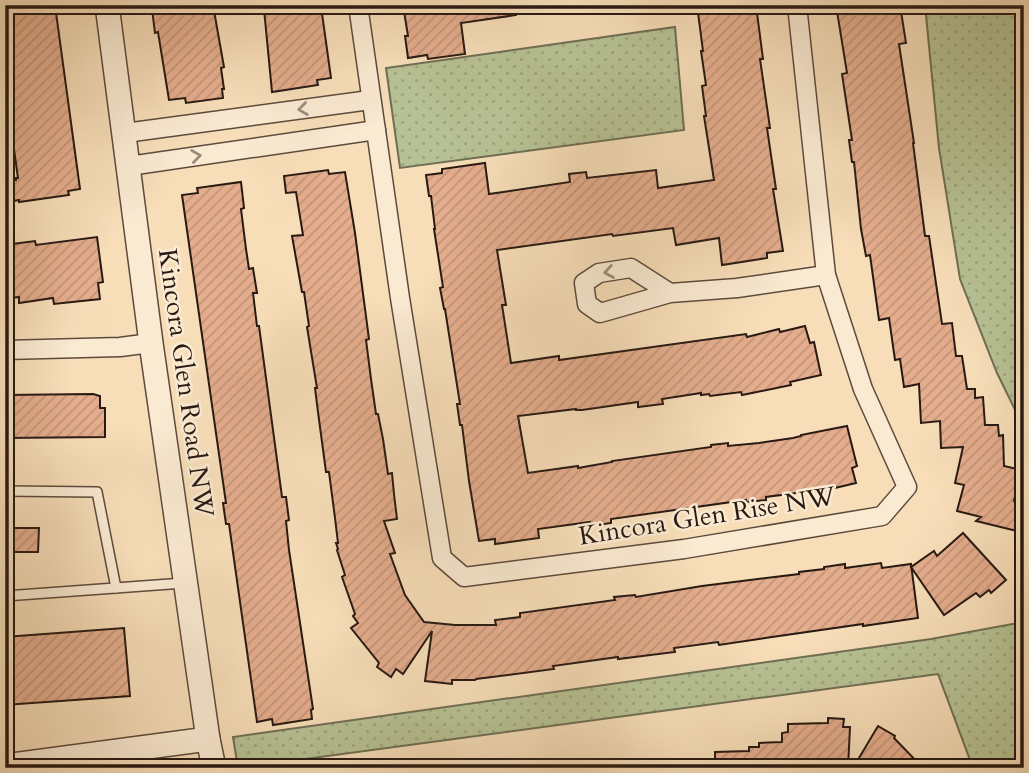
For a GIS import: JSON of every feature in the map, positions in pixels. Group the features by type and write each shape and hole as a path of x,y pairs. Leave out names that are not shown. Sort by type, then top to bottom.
{"street":[{"name":"Kincora Glen Road NW","path":"107,5 151,343 214,768"},
{"name":"Kincora Glen Rise NW","path":"358,5 402,312 442,558 464,577 684,549 882,516 907,486 863,389 826,275 797,5"},
{"path":"125,133 370,100"},
{"path":"129,166 376,130"},
{"path":"670,293 737,289 826,275"},
{"path":"5,350 151,343"},
{"path":"5,766 208,739"}],"lane":[{"path":"5,491 97,492 116,588"},
{"path":"5,596 186,583"}],"green space":[{"path":"925,5 1024,5 1024,428 997,373 960,279 939,148"},
{"path":"675,27 684,130 400,168 386,68"},
{"path":"1024,622 1024,768 973,768 938,674 238,768 233,737 931,639"}],"building":[{"path":"5,5 55,5 80,189 68,191 69,195 13,201 10,180 18,178 12,135 8,136 5,115 5,102 9,102 7,91 10,91 5,58"},
{"path":"176,5 213,5 224,67 221,68 223,98 186,103 185,98 169,100 152,9"},
{"path":"305,5 305,8 321,6 331,78 317,80 318,85 272,92 264,9"},
{"path":"420,5 515,5 516,15 461,23 465,54 428,59 427,55 408,58 404,11 420,9"},
{"path":"697,5 756,5 763,59 760,59 770,128 767,128 776,189 773,189 783,251 767,253 767,258 722,265 719,238 676,245 673,228 497,250 506,305 502,305 511,363 559,356 559,360 746,334 747,337 805,326 810,343 814,342 821,375 790,382 791,385 742,395 741,392 710,396 701,393 662,399 663,404 638,407 638,402 518,416 528,473 578,468 711,445 728,443 728,446 793,438 847,426 857,466 852,468 856,483 766,497 766,500 746,500 611,519 611,523 590,526 590,522 538,529 539,538 495,544 495,539 479,541 440,288 443,287 426,175 442,173 442,169 485,163 489,194 570,182 569,174 586,172 587,178 656,170 658,188 714,180 704,116 702,86 706,85"},
{"path":"836,5 900,5 906,43 899,44 925,236 929,236 942,324 952,323 956,356 962,356 967,389 975,389 975,398 983,397 985,425 998,425 999,436 1003,435 1004,466 1021,470 1014,501 1019,502 1016,513 1021,514 1017,531 976,521 981,517 957,511 964,485 955,483 963,447 941,448 940,421 921,423 919,384 904,387 900,359 895,360 889,318 879,320 870,255 866,256 861,229 842,74 847,73"},
{"path":"328,170 329,174 345,172 355,233 376,414 388,474 392,473 397,519 384,521 395,553 390,554 405,595 424,622 496,625 495,620 520,617 520,613 615,600 614,597 636,597 799,574 845,564 845,568 881,563 882,568 911,564 918,618 719,645 718,642 674,648 675,652 553,666 554,669 475,680 452,680 452,684 425,681 432,631 403,674 396,669 391,677 377,667 379,663 351,628 358,623 353,616 355,614 342,577 345,575 337,550 329,472 326,472 307,327 309,326 292,236 303,235 296,192 286,193 284,176"},
{"path":"241,182 246,249 249,269 253,268 257,293 253,293 257,326 282,497 286,497 289,550 313,709 312,719 273,725 272,719 257,722 229,524 226,524 223,503 226,503 182,195 198,193 197,188"},
{"path":"97,237 103,282 98,283 100,299 54,304 53,298 19,303 19,297 5,299 5,245 35,241 36,245"},
{"path":"5,395 100,396 100,408 105,408 105,437 5,438"},
{"path":"11,528 39,528 38,552 11,552"},
{"path":"963,533 1006,580 991,593 989,590 980,597 976,593 944,615 911,567 934,551 937,556"},
{"path":"124,628 130,696 5,705 5,637"},
{"path":"828,718 844,719 843,727 850,727 848,768 715,768 715,752 749,751 749,747 759,747 759,743 782,742 782,733 788,732 788,724 828,723"},
{"path":"878,726 895,736 923,768 853,768"}]}
